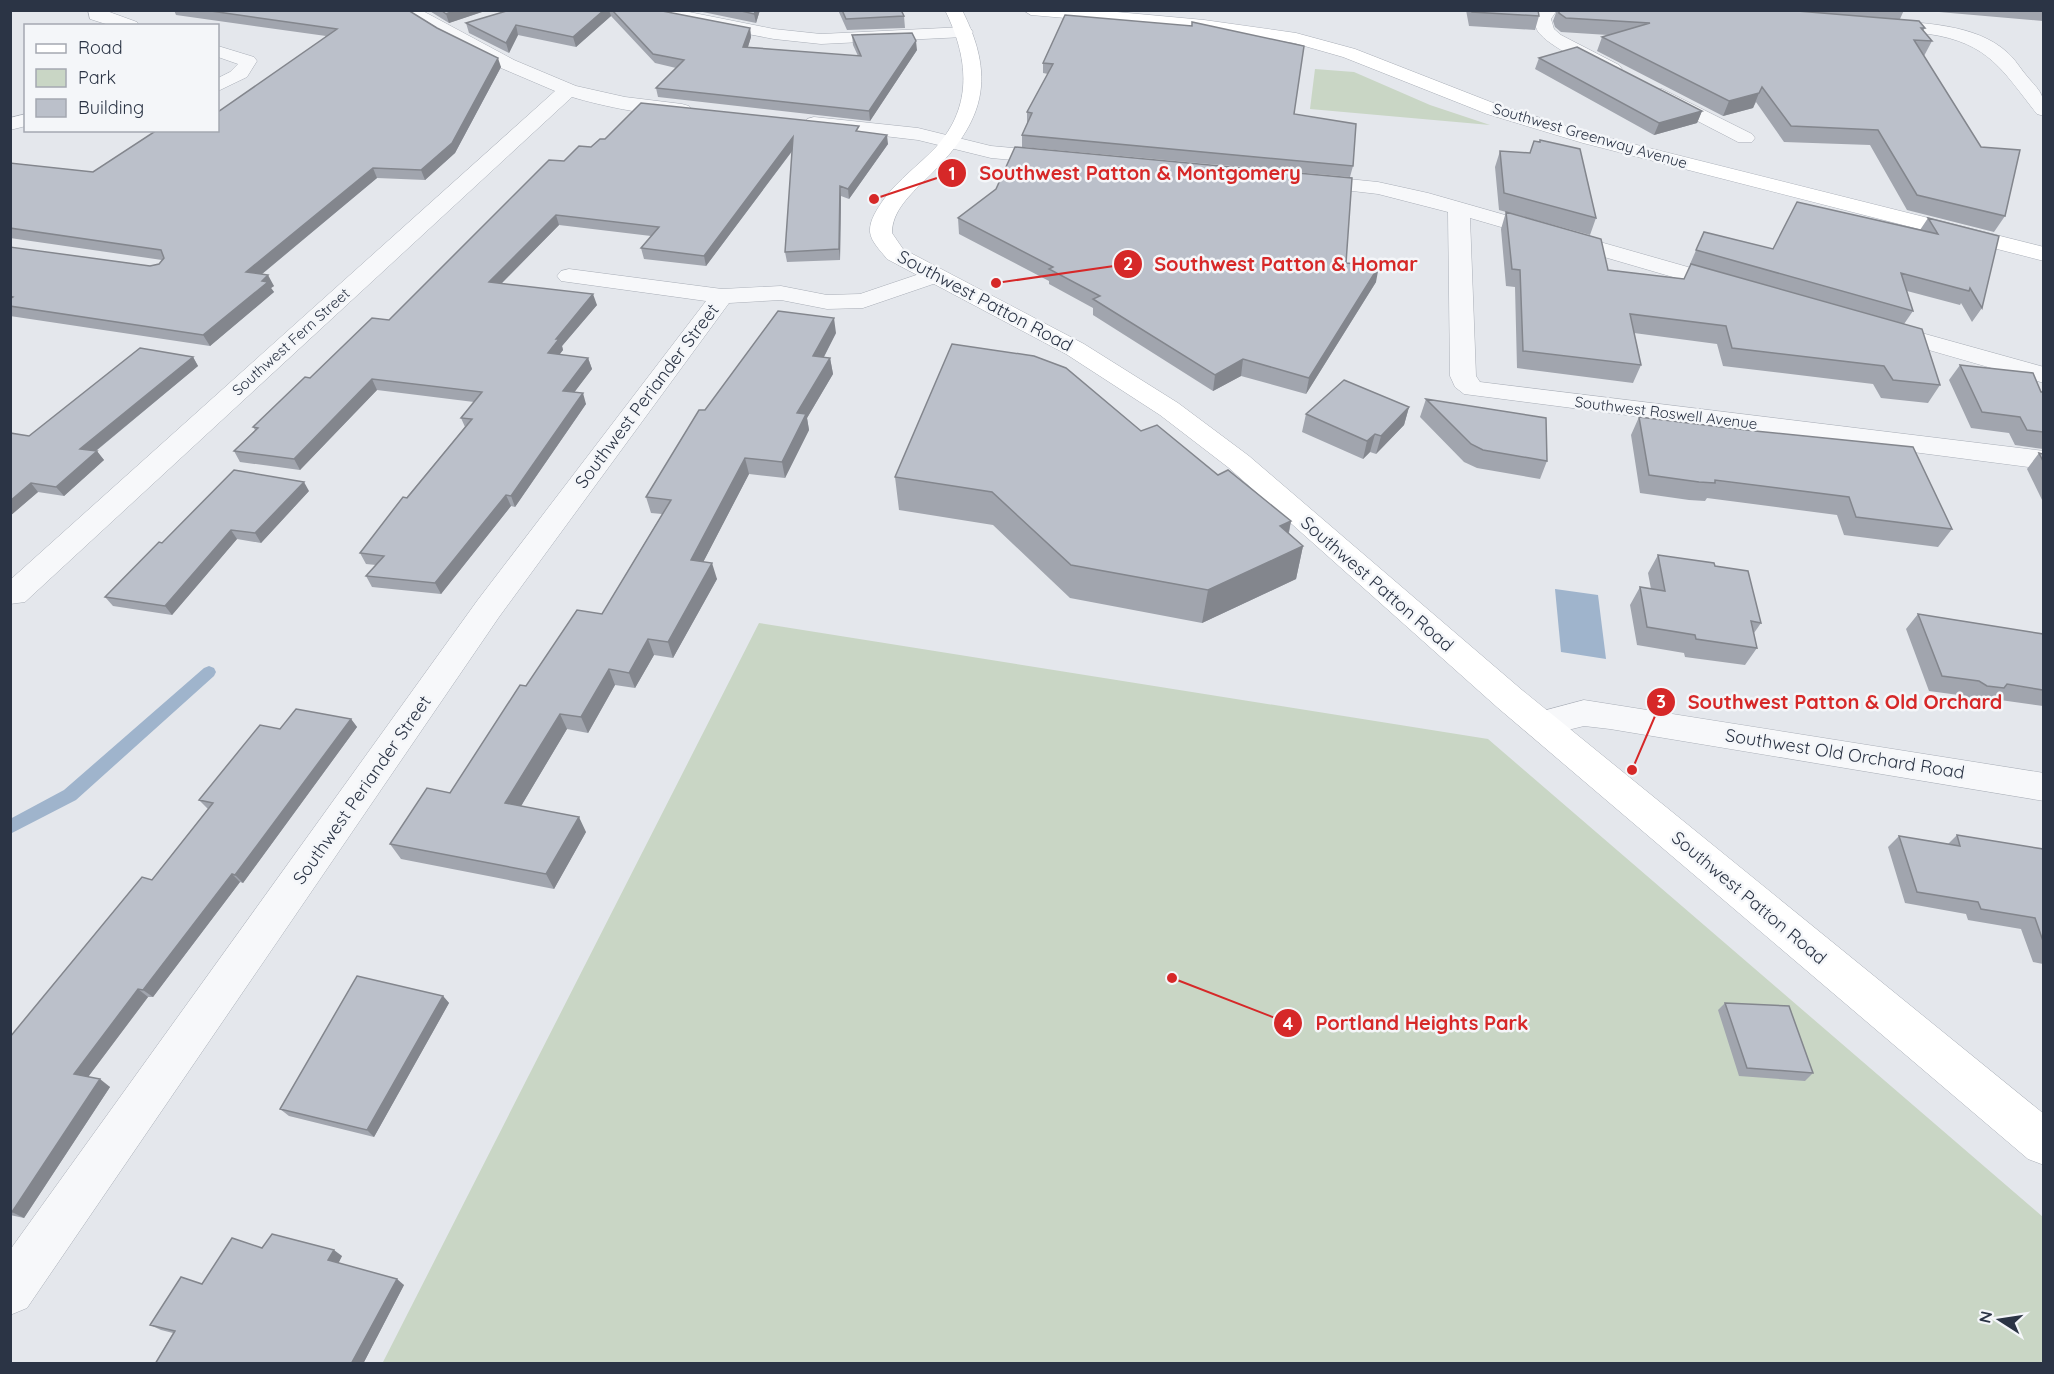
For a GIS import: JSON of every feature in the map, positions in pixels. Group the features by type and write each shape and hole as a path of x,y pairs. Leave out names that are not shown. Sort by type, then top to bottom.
{"main road":[{"name":"Southwest Patton Road","path":"953,10 964,32 974,75 961,124 951,142 887,210 881,231 886,243 895,254 1075,349 1169,409 1239,462 1338,551 1540,724 2043,1143"},
{"name":"Southwest Greenway Avenue","path":"1030,10 1204,25 1296,38 1349,53 1514,117 1590,139 2043,254"}],"street":[{"path":"96,10 96,15 125,24"},
{"path":"408,10 527,72 568,90 608,100 705,112"},
{"path":"647,10 723,22 774,34 821,39 964,32"},
{"path":"1549,10 1542,18 1546,31 1556,39 1629,78"},
{"path":"447,31 467,24"},
{"path":"1865,24 1939,31 1982,44 2002,57 2043,110"},
{"path":"219,51 248,61 247,66 234,78 219,85"},
{"path":"1650,88 1745,138"},
{"name":"Southwest Fern Street","path":"12,593 568,90"},
{"path":"800,122 918,134 990,152 1073,159"},
{"path":"1284,179 1378,188 1746,290"},
{"name":"Southwest Roswell Avenue","path":"1459,209 1463,376 1464,382 1473,389 2043,460"},
{"path":"569,276 722,296 781,293 827,302 863,301 934,276"},
{"name":"Southwest Periander Street","path":"10,1291 488,609 722,296"},
{"path":"1860,323 2043,375"},
{"name":"Southwest Old Orchard Road","path":"1540,724 1584,713 1610,716 2043,787"}],"green space":[{"path":"1315,69 1354,72 1430,105 1490,125 1310,109"},
{"path":"759,623 1488,739 2043,1217 2043,1363 382,1364"}],"water":[{"path":"1555,589 1598,595 1606,659 1561,652"}],"building":[{"path":"204,10 408,10 437,28 498,58 452,143 421,170 373,168 246,272 268,275 262,281 268,282 203,335 10,306 10,299 13,297 10,296 10,247 150,266 159,264 164,258 161,250 10,228 10,163 93,172 154,132 219,132 219,111 337,29"},
{"path":"441,10 456,10 446,14"},
{"path":"510,10 604,10 573,37 516,25 506,43 466,23"},
{"path":"612,10 657,10 750,28 743,47 861,56 852,35 912,33 916,41 869,111 656,88 684,60 653,54"},
{"path":"737,10 756,10 754,14"},
{"path":"842,10 901,10 904,16 846,19"},
{"path":"1472,10 1538,10 1539,16 1472,12"},
{"path":"1559,10 1785,10 1919,21 1925,28 1921,28 1932,41 1914,40 1981,147 2020,150 2005,216 1917,195 1878,130 1791,126 1762,87 1759,93 1729,101 1602,37 1650,23 1566,18 1559,13"},
{"path":"1065,15 1192,26 1192,22 1304,46 1294,114 1356,124 1353,166 1022,135 1032,113 1027,112 1053,64 1043,63"},
{"path":"1577,47 1702,111 1659,123 1539,58"},
{"path":"641,103 859,126 856,131 887,135 848,189 840,186 839,249 785,252 793,137 704,256 641,248 659,227 556,215 489,282 593,294 556,339 559,339 548,353 588,358 563,391 583,393 511,496 506,495 435,583 366,576 384,556 360,553 403,497 407,498 472,419 461,418 482,392 372,379 294,459 234,451 258,428 253,427 305,377 310,378 372,318 389,320 549,160 564,161 579,146 591,147 600,139 605,139"},
{"path":"1540,140 1580,149 1596,218 1504,193 1500,151 1530,153 1534,141 1540,142"},
{"path":"1015,147 1352,178 1346,263 1379,266 1309,378 1243,359 1215,375 1093,299 1100,296 1049,269 1053,267 958,218 996,189"},
{"path":"1797,202 1938,234 1928,218 1999,236 1982,308 1970,288 1969,291 1901,273 1913,311 1696,250 1704,232 1773,249"},
{"path":"1506,212 1601,239 1608,270 1684,279 1691,264 1922,329 1940,385 1893,380 1884,366 1732,348 1726,326 1630,314 1641,365 1523,351 1520,270 1512,269"},
{"path":"778,311 834,318 813,356 830,358 797,413 806,414 782,462 745,458 691,560 712,563 668,642 648,639 629,673 609,669 581,717 560,714 505,803 579,817 546,874 390,844 427,788 450,793 520,685 526,686 577,610 602,614 671,500 646,497 699,410 705,410"},
{"path":"952,344 1034,356 1066,368 1141,431 1157,425 1218,475 1228,470 1291,521 1280,526 1303,546 1208,590 1071,565 992,492 895,477"},
{"path":"140,348 193,357 80,449 97,451 56,487 31,483 10,501 10,433 29,436"},
{"path":"1960,365 2033,373 2043,392 2043,432 2027,430 2020,417 1982,412"},
{"path":"1344,380 1409,407 1381,436 1375,434 1367,441 1306,414"},
{"path":"1426,399 1546,418 1547,461 1483,450 1471,444"},
{"path":"1639,417 1913,447 1952,529 1856,517 1849,497 1715,480 1715,483 1699,482 1649,475"},
{"path":"234,470 304,482 255,533 231,530 165,606 105,597 159,542 162,543"},
{"path":"1658,555 1714,563 1715,566 1748,571 1761,623 1751,621 1757,648 1696,639 1695,635 1647,627 1640,587 1665,591"},
{"path":"1918,614 2043,634 2043,690 2007,684 2004,688 1987,686 1979,681 1942,676"},
{"path":"296,709 351,719 235,875 232,874 143,990 138,989 74,1074 100,1079 10,1212 10,1037 142,877 152,880 213,803 199,800 260,725 280,729"},
{"path":"1957,835 2043,849 2043,941 2035,918 1981,909 1978,902 1917,892 1899,836 1960,846"},
{"path":"357,976 443,996 367,1130 280,1109"},
{"path":"1725,1003 1789,1006 1813,1073 1747,1068"},
{"path":"272,1234 334,1250 328,1260 397,1279 351,1364 155,1364 175,1331 150,1325 181,1277 202,1284 232,1238 262,1248"}],"waterway":[{"path":"10,827 70,795 209,672"}],"place":[{"name":"Southwest Patton & Montgomery","path":"874,199"},
{"name":"Southwest Patton & Homar","path":"996,283"},
{"name":"Southwest Patton & Old Orchard","path":"1632,770"},
{"name":"Portland Heights Park","path":"1172,978"}]}
